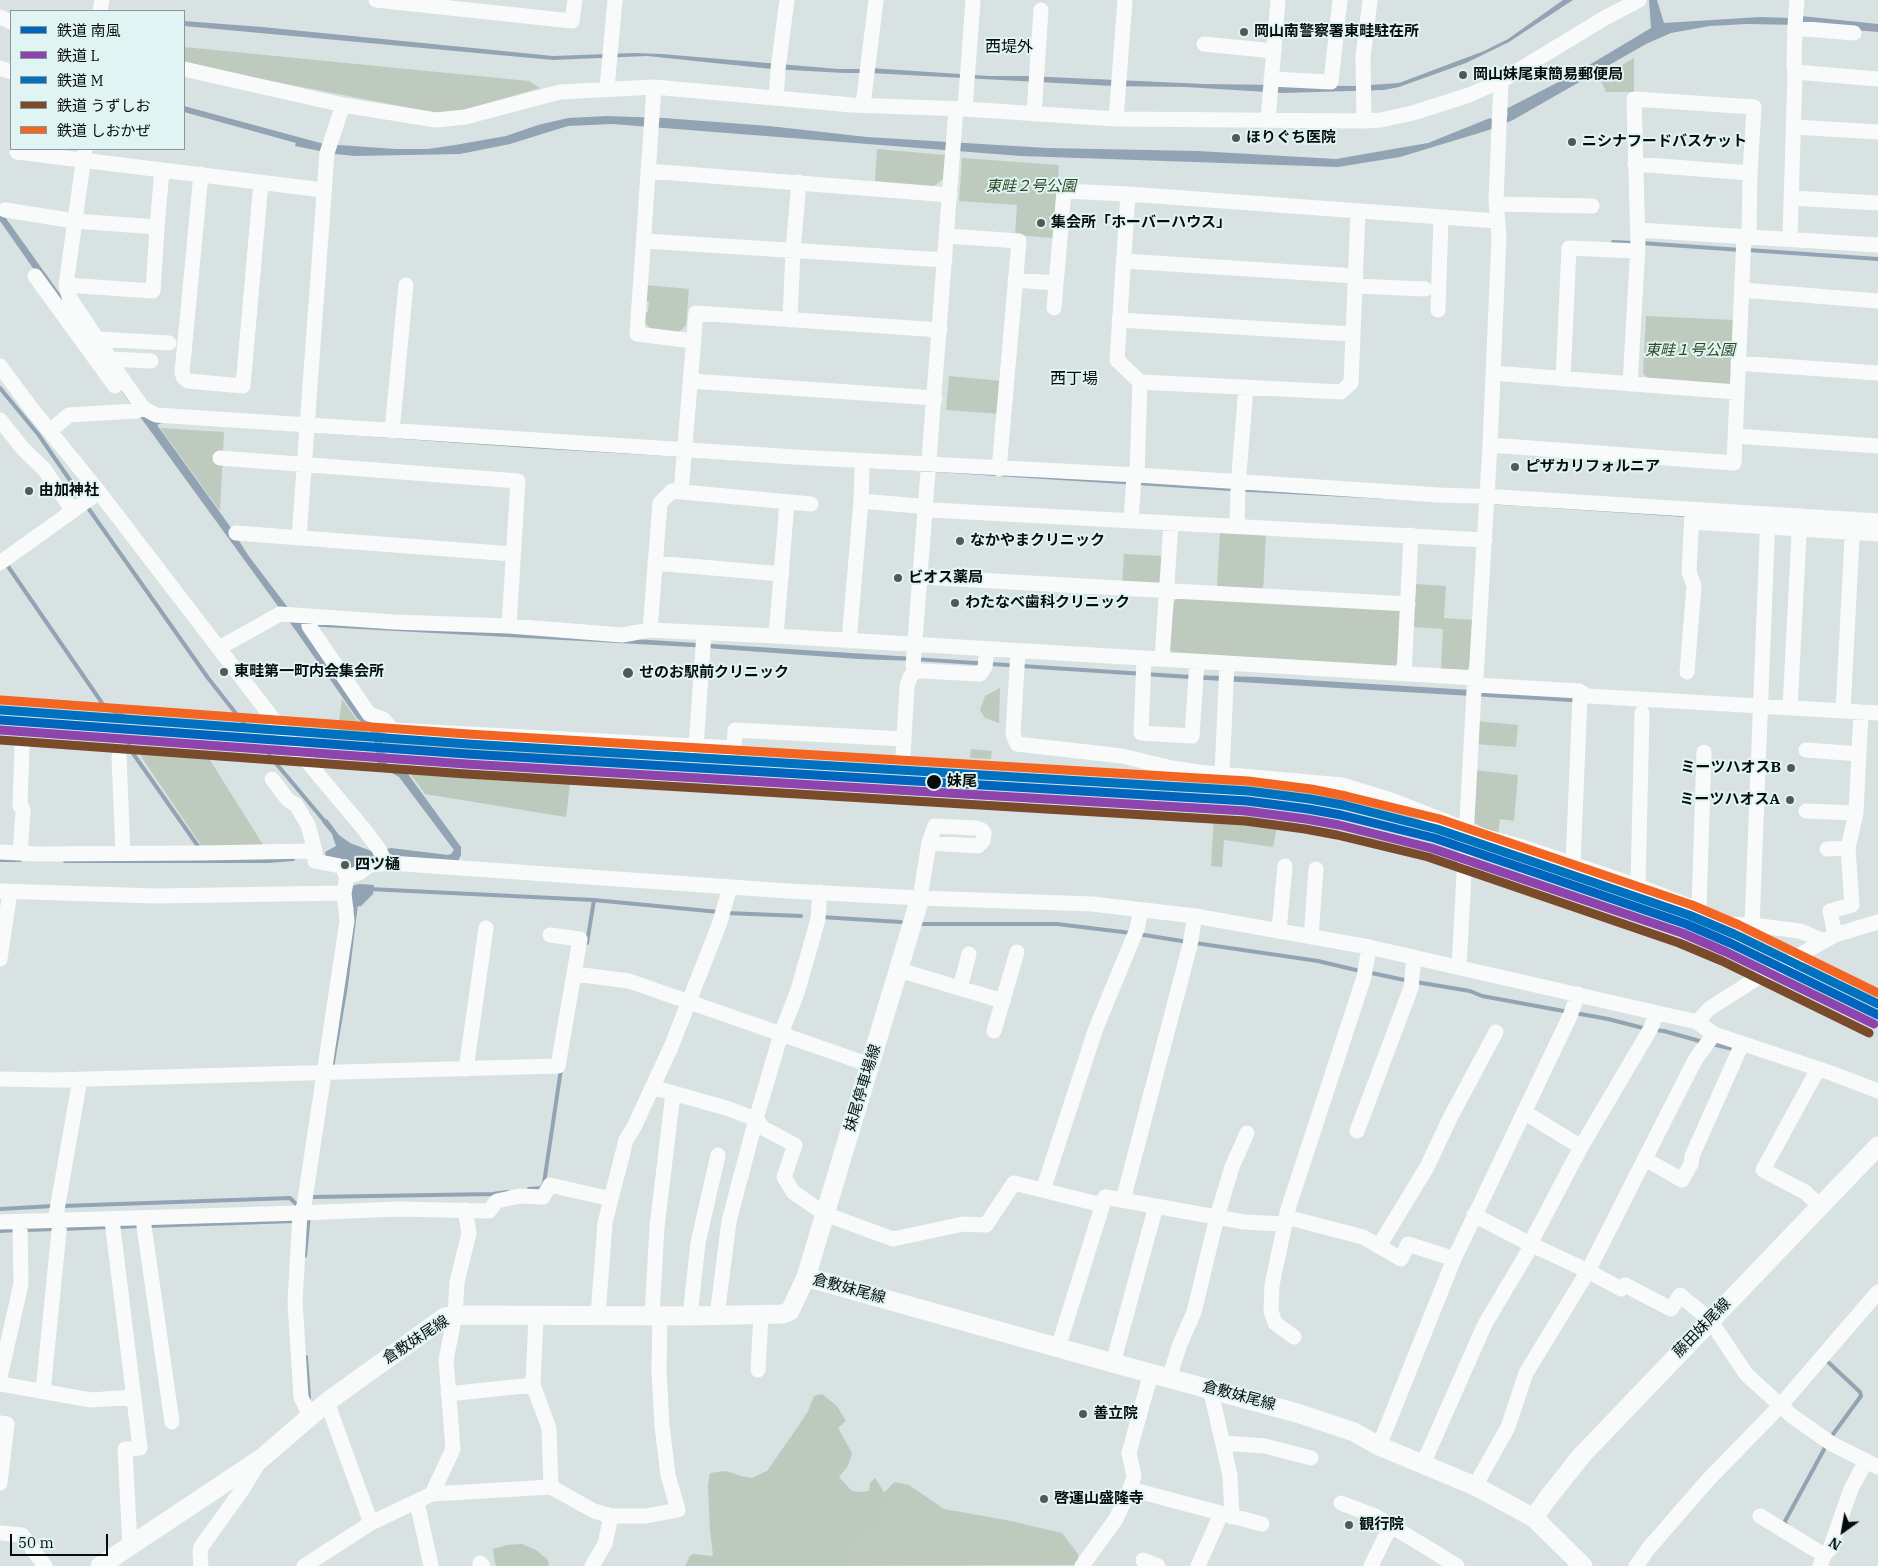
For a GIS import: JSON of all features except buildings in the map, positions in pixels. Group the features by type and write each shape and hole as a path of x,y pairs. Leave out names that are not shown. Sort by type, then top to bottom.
{"main road":[{"name":"妹尾停車場線","path":"806,1277 920,898"},
{"name":"藤田妹尾線","path":"1534,1518 1582,1455 1878,1146"},
{"name":"倉敷妹尾線","path":"100,1566 262,1458 327,1402 427,1328 445,1317 455,1315 717,1316 783,1314 790,1311 806,1277 1112,1363 1210,1388 1297,1413 1354,1432 1379,1446 1475,1486 1534,1518 1582,1566"}],"street":[{"path":"376,0 572,21 575,0"},
{"path":"607,88 608,56 615,0"},
{"path":"776,98 778,65 787,0"},
{"path":"863,105 876,0"},
{"path":"917,670 914,666 915,644 930,468 953,146 968,75 973,0"},
{"path":"1116,119 1125,0"},
{"path":"1268,120 1278,0"},
{"path":"1271,86 1331,82 1340,0"},
{"path":"1364,121 1363,89 1366,28 1370,0"},
{"path":"185,69 343,105 436,120 465,117 560,92 654,87 863,105 1116,119 1364,121 1381,120 1413,113 1469,95 1501,81 1603,19 1639,0"},
{"path":"1034,114 1041,10"},
{"path":"1790,238 1795,17 1854,33"},
{"path":"1204,44 1274,51"},
{"path":"1795,72 1878,79"},
{"path":"1459,968 1490,445 1499,237 1496,204 1501,81"},
{"path":"654,87 637,334 693,341"},
{"path":"1490,445 1734,463 1736,392 1754,107 1634,99 1638,242 1630,384"},
{"path":"299,537 328,148 343,105"},
{"path":"1794,127 1878,132"},
{"path":"16,152 84,154 162,170 324,190"},
{"path":"84,154 64,305 138,410"},
{"path":"1635,164 1750,173"},
{"path":"66,285 153,291 162,170"},
{"path":"648,171 950,195"},
{"path":"200,174 182,372 184,378 188,381 243,386 261,182"},
{"path":"790,320 793,250 799,182"},
{"path":"1054,308 1064,191 1497,221"},
{"path":"1128,194 1117,360 1140,382 1341,392 1351,383 1358,212"},
{"path":"1791,198 1878,203"},
{"path":"1496,204 1592,206"},
{"path":"5,210 75,221 157,227"},
{"path":"1438,310 1441,217"},
{"path":"947,236 1019,241 999,468"},
{"path":"1563,378 1569,248 1638,242 1745,243 1790,238 1878,245"},
{"path":"644,241 945,260"},
{"path":"1124,261 1425,289"},
{"path":"35,276 96,339 110,359 138,410"},
{"path":"1016,280 1056,283"},
{"path":"392,431 406,285"},
{"path":"1742,290 1878,301"},
{"path":"681,492 696,313 940,330"},
{"path":"1119,320 1352,334"},
{"path":"96,339 169,343"},
{"path":"110,359 151,361"},
{"path":"1738,363 1878,373"},
{"path":"0,366 50,431 85,502"},
{"path":"1493,373 1736,392"},
{"path":"690,381 935,398"},
{"path":"1131,520 1140,382"},
{"path":"1237,526 1238,487 1246,387"},
{"path":"50,431 68,415 138,410 158,415 307,428 392,431 684,453 930,468 999,468 1238,487 1487,501 1853,526 1878,534"},
{"path":"0,420 24,450 85,502 219,648 290,741 363,828 384,857"},
{"path":"1736,436 1878,446"},
{"path":"220,458 518,481 509,626"},
{"path":"849,641 862,469"},
{"path":"650,630 660,503 672,492 811,504"},
{"path":"861,501 918,506 940,511 1485,540"},
{"path":"3,558 85,502"},
{"path":"776,636 786,502"},
{"path":"1687,672 1694,586 1689,572 1692,516"},
{"path":"1752,925 1768,521"},
{"path":"1853,526 1878,521"},
{"path":"1162,659 1171,523"},
{"path":"1790,708 1800,523"},
{"path":"1844,711 1853,526"},
{"path":"236,533 514,554"},
{"path":"1404,674 1411,535"},
{"path":"655,563 782,574"},
{"path":"921,577 1408,604"},
{"path":"219,648 280,614 300,618 509,626 622,635 650,630 703,641 776,636 1018,650 1144,669 1162,659 1196,672 1226,674 1404,674 1475,688 1580,697 1588,696 1761,710 1790,708 1844,711 1861,716 1878,713"},
{"path":"300,618 369,714 383,719 393,730 734,748 735,730 904,747 907,686 910,677 917,670 980,674 985,667 988,649"},
{"path":"696,746 703,641"},
{"path":"1018,650 1013,734 1017,744 1122,756 1172,768 1342,785 1391,800 1446,823 1465,842"},
{"path":"1144,669 1141,734 1192,736 1196,672"},
{"path":"1222,774 1226,674"},
{"path":"1573,864 1580,697"},
{"path":"1638,886 1642,712"},
{"path":"1830,938 1830,911 1852,905 1848,848 1856,813 1861,716"},
{"path":"20,853 23,813 23,809 20,806 22,748"},
{"path":"1806,750 1859,754"},
{"path":"1699,910 1704,752"},
{"path":"119,757 122,854"},
{"path":"272,779 288,800 296,805 308,825 315,861 340,866 352,875"},
{"path":"1806,811 1856,813"},
{"path":"1465,842 1483,836 1573,864 1638,886 1699,910 1725,924 1752,925 1800,931 1830,938"},
{"path":"920,898 929,843"},
{"path":"1828,849 1848,848"},
{"path":"0,852 122,854 314,851"},
{"path":"310,1417 301,1398 295,1302 304,1206 329,1072 347,921 344,893 352,875 384,857 730,887 920,898 1092,904 1195,916 1369,947 1697,1022 1708,1041 1878,1091"},
{"path":"1279,931 1285,866"},
{"path":"1310,937 1316,869"},
{"path":"598,1315 605,1223 626,1140 634,1127 671,1047 724,912 730,887"},
{"path":"0,959 5,892 156,896 344,893"},
{"path":"717,1316 729,1221 781,1034 798,990 818,919 820,892"},
{"path":"1043,1190 1096,1028 1134,935 1141,910"},
{"path":"1123,1200 1190,942 1195,916"},
{"path":"1697,1022 1710,1008 1756,979 1783,968 1803,953 1830,938 1878,922"},
{"path":"466,1069 486,928"},
{"path":"0,1079 80,1079 558,1066 579,974 580,938 550,935"},
{"path":"1294,1337 1275,1323 1271,1311 1272,1285 1285,1221 1364,973 1369,947"},
{"path":"994,1031 1017,952"},
{"path":"960,988 969,954"},
{"path":"1357,1131 1412,981 1414,957"},
{"path":"899,970 1002,1001"},
{"path":"579,974 629,981 870,1064"},
{"path":"1379,1446 1454,1259 1571,1013 1578,994"},
{"path":"1423,1464 1485,1324 1531,1245 1581,1147 1649,1031 1656,1013"},
{"path":"1379,1246 1427,1167 1450,1118 1496,1032"},
{"path":"1475,1486 1508,1427 1526,1373 1588,1271 1708,1041"},
{"path":"1645,1159 1682,1180 1691,1164 1692,1156 1740,1049"},
{"path":"1816,1073 1763,1170 1804,1192 1820,1206"},
{"path":"42,1391 58,1218 80,1079"},
{"path":"652,1087 673,1093 676,1092 756,1119 763,1128 795,1145 784,1177 793,1192 825,1214 893,1239 963,1224 986,1225 1014,1183 1102,1205"},
{"path":"310,1564 371,1523 432,1494 551,1487 594,1511 611,1516 646,1516 678,1510 668,1475 662,1426 656,1315 657,1227 673,1093"},
{"path":"1524,1112 1581,1147"},
{"path":"1082,1566 1116,1519 1130,1489 1134,1476 1129,1453 1160,1376 1180,1344 1194,1312 1217,1217 1232,1167 1247,1133"},
{"path":"690,1316 698,1243 718,1155"},
{"path":"0,1222 20,1228 58,1218 113,1225 303,1216 398,1209 488,1211 497,1201 520,1196 544,1197 550,1185 611,1199"},
{"path":"1058,1348 1105,1196 1244,1222 1285,1221 1363,1237 1401,1258 1408,1244 1454,1259"},
{"path":"1112,1363 1156,1206"},
{"path":"432,1494 453,1448 446,1360 455,1315 457,1282 469,1233 465,1210"},
{"path":"1474,1215 1621,1289 1625,1285 1671,1309 1680,1295 1710,1320 1746,1374 1780,1406 1829,1442 1867,1466 1851,1488 1830,1549 1822,1561 1760,1516"},
{"path":"144,1224 172,1422"},
{"path":"113,1225 140,1448 125,1449 130,1546"},
{"path":"0,1378 21,1284 20,1228"},
{"path":"1636,1566 1648,1549 1708,1480 1780,1406 1878,1292"},
{"path":"758,1370 761,1315"},
{"path":"536,1316 533,1385 549,1428 551,1487"},
{"path":"0,1384 91,1400 134,1397"},
{"path":"448,1394 533,1385"},
{"path":"1198,1566 1226,1516 1230,1475 1210,1388"},
{"path":"327,1402 371,1523"},
{"path":"0,1423 7,1424 0,1484"},
{"path":"1224,1443 1265,1446 1311,1458"},
{"path":"202,1566 201,1547 242,1490 262,1458"},
{"path":"1130,1489 1262,1524"},
{"path":"418,1502 430,1566"},
{"path":"1341,1503 1375,1516 1457,1566"},
{"path":"592,1566 605,1544 611,1516"},
{"path":"1371,1566 1390,1525"},
{"path":"0,1534 22,1536 45,1566"},
{"path":"1143,1560 1158,1566"}],"green space":[{"path":"185,47 529,81 540,88 446,115 185,64"},
{"path":"1634,58 1634,92 1606,92 1600,78"},
{"path":"877,149 945,155 943,179 934,186 875,181"},
{"name":"東畦２号公園","path":"962,158 1059,165 1053,238 1015,235 1017,205 959,201"},
{"path":"646,285 689,289 686,325 679,332 651,329 644,322 644,312 648,312 649,302 645,301"},
{"name":"東畦１号公園","path":"1646,316 1735,320 1732,383 1726,388 1651,381 1643,373"},
{"path":"949,376 1002,381 999,414 946,410"},
{"path":"160,428 224,432 220,511"},
{"path":"1220,530 1266,533 1263,592 1217,589"},
{"path":"1124,554 1163,556 1162,581 1157,587 1122,585"},
{"path":"1416,584 1446,586 1444,618 1474,620 1472,664 1464,673 1441,671 1443,629 1413,627"},
{"path":"1178,597 1396,608 1402,612 1400,661 1392,668 1178,656 1170,650 1174,602"},
{"path":"1000,688 999,723 985,718 980,710 985,696"},
{"path":"342,699 362,727 372,734 372,742 321,739 321,733 337,734"},
{"path":"368,717 392,735 738,752 738,759 628,755 628,761 384,744 380,728"},
{"path":"1476,721 1518,725 1516,747 1475,744"},
{"path":"134,746 205,752 265,848 203,848"},
{"path":"971,749 992,751 991,759 970,758"},
{"path":"400,765 571,777 566,817 425,794 407,769"},
{"path":"1473,770 1518,775 1514,821 1500,819 1498,835 1472,822"},
{"path":"1189,774 1342,789 1442,826 1444,831 1370,812 1333,806 1242,794 1157,791 1155,784 1161,782 1186,782"},
{"path":"1245,815 1360,835 1439,854 1277,826 1273,847 1224,840 1222,867 1211,866 1214,817 1244,820"},
{"path":"822,1394 837,1406 846,1421 838,1428 852,1453 848,1466 839,1477 852,1491 859,1492 869,1491 870,1483 875,1478 889,1500 883,1505 880,1523 860,1536 849,1548 843,1563 847,1566 685,1566 693,1554 713,1556 708,1486 710,1473 726,1471 752,1478 767,1471 808,1411 814,1396"},
{"path":"894,1482 909,1485 944,1509 1006,1520 1062,1533 1078,1554 1078,1565 820,1566 819,1564"},
{"path":"522,1544 536,1550 548,1560 549,1566 497,1566 495,1564 493,1549 507,1545"}],"water":[{"path":"1563,0 1573,0 1509,42 1466,63 1399,87 1384,90 1283,93 772,69 647,56 553,60 185,26 185,21 553,56 634,53 662,54 838,69 870,68 989,76 1205,84 1355,86 1399,83 1484,51 1508,39"},
{"path":"1649,0 1657,0 1664,23 1801,16 1878,24 1878,32 1799,25 1747,24 1710,26 1671,33 1646,44 1513,120 1489,130 1400,157 1338,167 1021,156 612,124 568,126 510,144 460,154 355,156 295,146 296,143 185,112 185,106 324,144 396,149 428,149 455,145 506,136 538,125 568,118 607,116 664,118 769,126 867,137 1047,148 1198,151 1336,159 1428,143 1490,118 1494,120 1506,116 1508,114 1506,109 1574,74 1651,28"},
{"path":"0,210 146,414 1499,501 1759,522 1521,506 1231,491 530,448 164,422 157,425 229,525 248,555 295,617 1191,675 1258,677 1520,693 1754,713 858,659 692,647 304,626 365,715 380,729 387,764 405,770 461,847 461,855 457,863 351,868 348,862 326,858 325,852 336,846 332,834 322,822 327,819 339,835 350,843 374,852 391,848 448,855 454,850 399,777 381,767 377,762 373,734 357,718 58,304 0,221"},
{"path":"354,885 374,885 373,894 361,906 353,907 350,889"}],"waterway":[{"path":"1613,242 1634,243"},
{"path":"1641,243 1741,250"},
{"path":"1748,250 1878,259"},
{"path":"0,388 38,434 83,499"},
{"path":"86,505 208,678 249,730"},
{"path":"5,562 102,703 106,708 124,716 130,721"},
{"path":"129,745 200,849"},
{"path":"269,755 327,824"},
{"path":"65,861 268,861 293,859"},
{"path":"0,860 20,860"},
{"path":"369,889 594,900 719,912"},
{"path":"587,943 594,900"},
{"path":"332,1068 346,986 356,904"},
{"path":"726,913 801,916"},
{"path":"821,917 901,922"},
{"path":"919,924 1057,924 1131,933"},
{"path":"1138,934 1188,942"},
{"path":"1195,943 1318,961 1360,971"},
{"path":"1367,972 1409,981"},
{"path":"1416,982 1470,991 1482,996 1569,1012"},
{"path":"1575,1013 1647,1029"},
{"path":"1654,1030 1703,1042"},
{"path":"1712,1044 1737,1050"},
{"path":"529,1189 541,1188 544,1183 561,1069"},
{"path":"312,1197 493,1194 507,1192"},
{"path":"62,1206 290,1198 298,1206"},
{"path":"0,1209 53,1206"},
{"path":"305,1256 309,1215"},
{"path":"147,1226 295,1221"},
{"path":"117,1227 140,1226"},
{"path":"62,1229 110,1227"},
{"path":"25,1230 55,1229"},
{"path":"0,1231 18,1230"},
{"path":"306,1357 309,1398"},
{"path":"1827,1361 1860,1392 1861,1396 1831,1437"},
{"path":"1786,1524 1784,1523 1827,1444"}],"rail line":[{"name":"しおかぜ","path":"1,700 468,734 1248,781 1311,789 1440,819 1692,905 1739,925 1878,993"},
{"name":"M","path":"1,710 468,744 1248,791 1310,799 1343,805 1437,829 1689,915 1734,934 1878,1004"},
{"name":"南風","path":"0,720 467,754 1247,801 1308,809 1341,815 1434,838 1686,924 1730,943 1878,1015"},
{"name":"L","path":"0,730 466,764 1246,811 1306,819 1339,825 1431,848 1682,933 1726,952 1874,1024"},
{"name":"うずしお","path":"0,740 466,774 1245,821 1305,829 1428,857 1679,943 1722,961 1869,1033"}],"place":[{"name":"岡山南警察署東畦駐在所","path":"1244,32"},
{"name":"岡山妹尾東簡易郵便局","path":"1463,75"},
{"name":"ほりぐち医院","path":"1236,138"},
{"name":"ニシナフードバスケット","path":"1572,142"},
{"name":"集会所「ホーバーハウス」","path":"1041,223"},
{"name":"ピザカリフォルニア","path":"1515,467"},
{"name":"由加神社","path":"29,491"},
{"name":"なかやまクリニック","path":"960,541"},
{"name":"ビオス薬局","path":"898,578"},
{"name":"わたなべ歯科クリニック","path":"955,603"},
{"name":"東畦第一町内会集会所","path":"224,672"},
{"name":"せのお駅前クリニック","path":"628,673"},
{"name":"ミーツハオスB","path":"1791,768"},
{"name":"妹尾","path":"934,782"},
{"name":"ミーツハオスA","path":"1790,800"},
{"name":"四ツ樋","path":"345,865"},
{"name":"善立院","path":"1083,1414"},
{"name":"啓運山盛隆寺","path":"1044,1499"},
{"name":"観行院","path":"1349,1525"}],"district":[{"name":"西堤外","path":"1009,47"},
{"name":"西丁場","path":"1074,379"}]}
